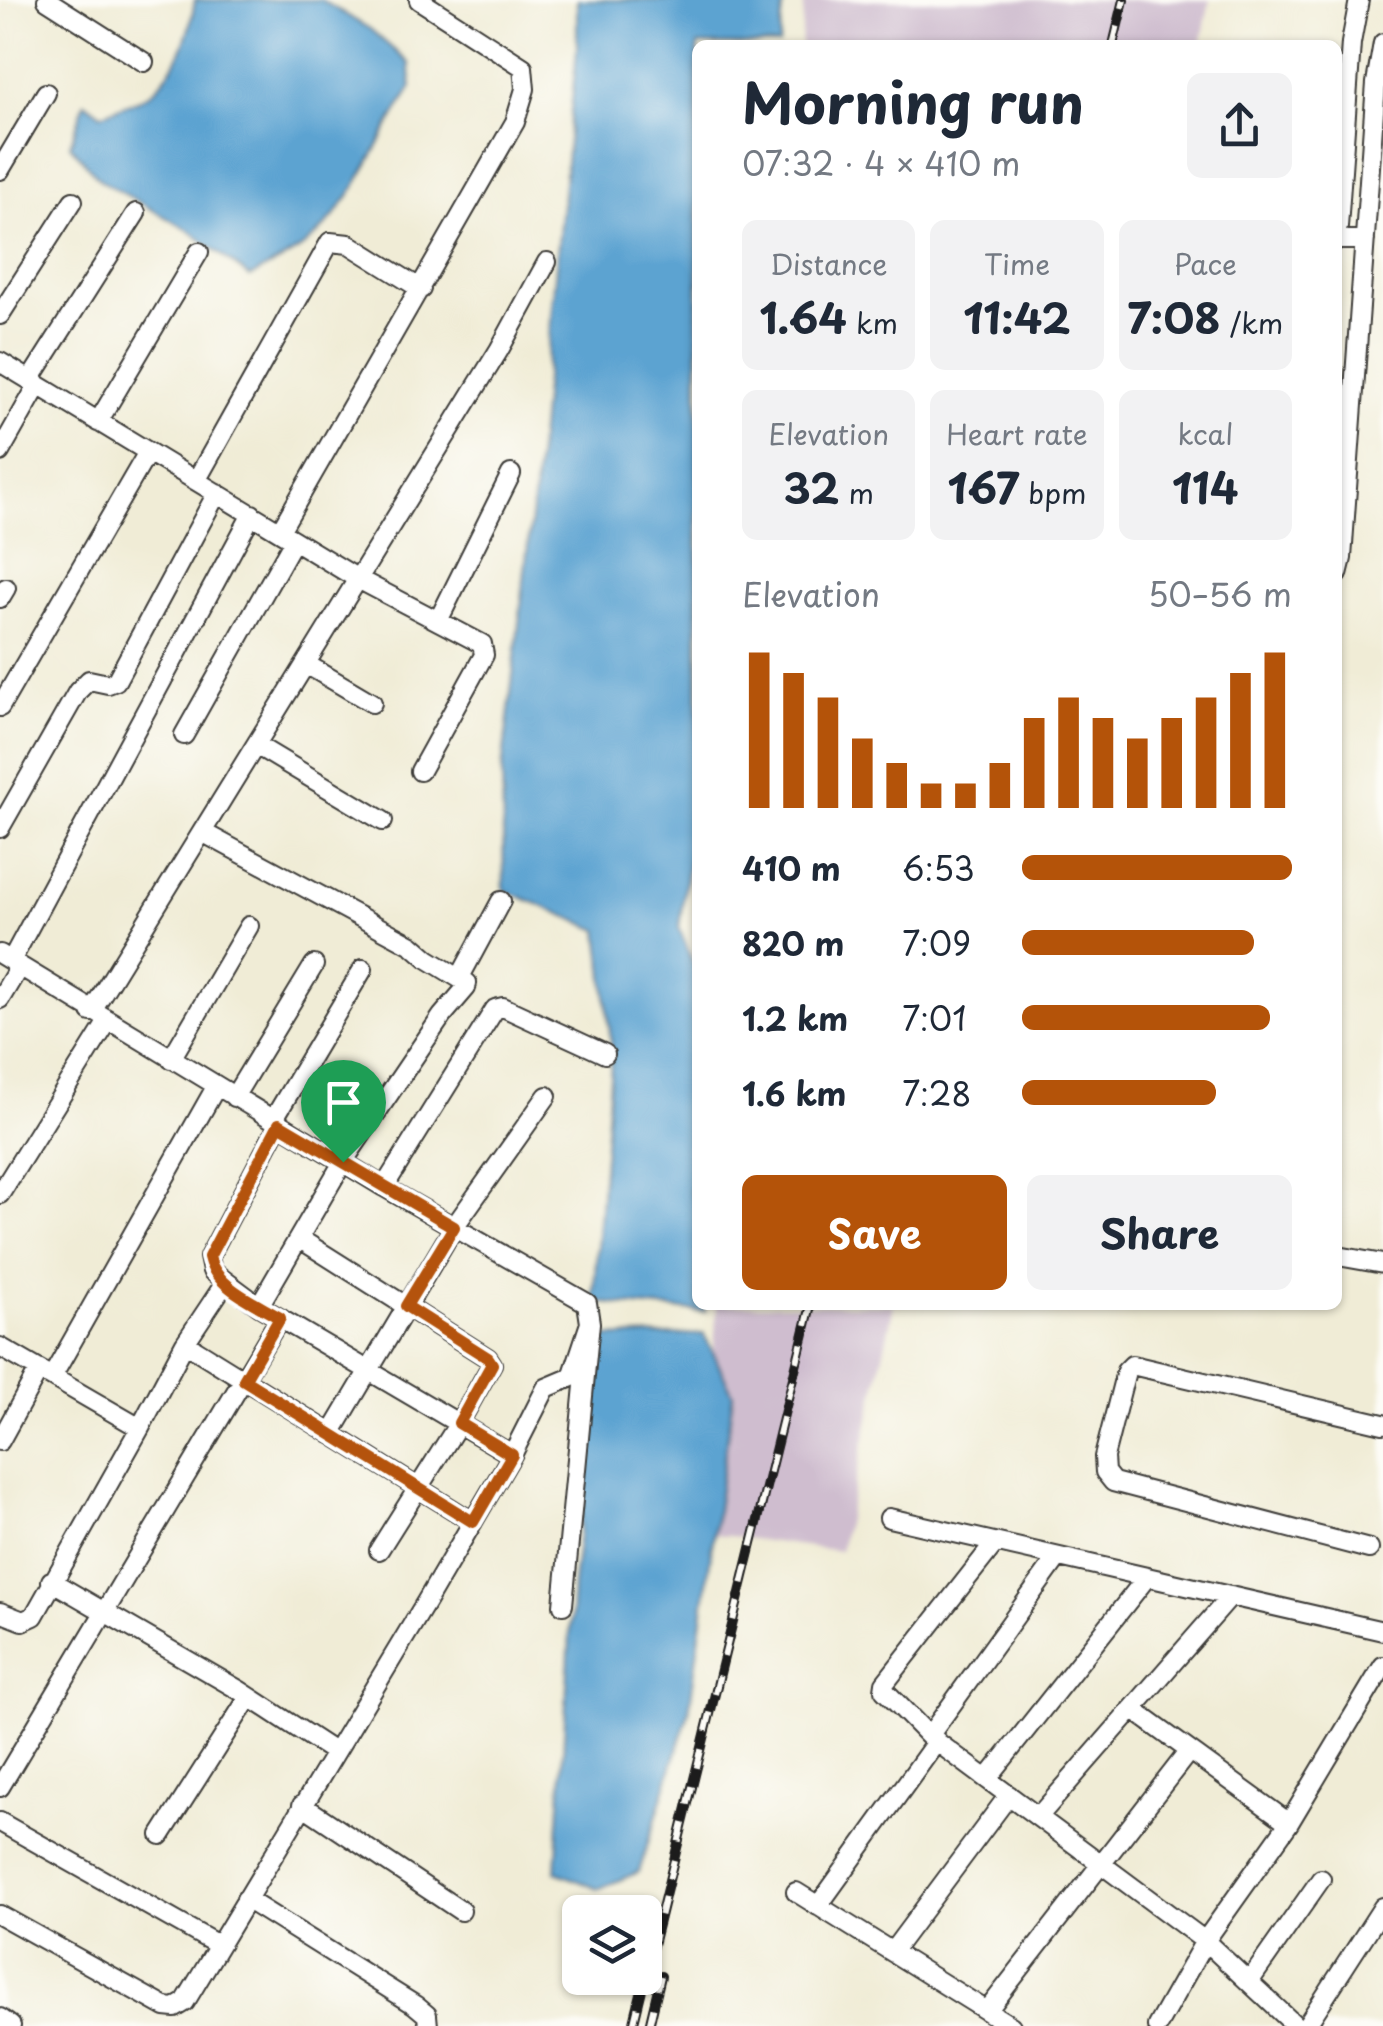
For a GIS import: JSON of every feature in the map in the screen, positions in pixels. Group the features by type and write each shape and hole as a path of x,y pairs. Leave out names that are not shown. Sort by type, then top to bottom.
{"street":[{"path":"47,0 144,62"},
{"path":"184,735 286,536 516,122 523,101 526,76 517,62 419,0"},
{"path":"1342,172 1359,0"},
{"path":"1342,558 1376,83 1383,43"},
{"path":"1,167 46,93"},
{"path":"0,315 73,201"},
{"path":"0,452 34,383 136,213"},
{"path":"1342,240 1365,240"},
{"path":"196,481 330,242 349,244 421,289"},
{"path":"98,422 199,252"},
{"path":"0,1194 202,832 499,350 546,262"},
{"path":"0,362 358,579 482,644 484,650 420,772"},
{"path":"0,707 148,452"},
{"path":"438,621 511,474"},
{"path":"0,828 78,691 89,680 108,684 116,680 217,493"},
{"path":"0,999 10,961 252,514"},
{"path":"306,664 372,703"},
{"path":"256,745 383,821"},
{"path":"202,832 465,979 466,988 442,1016 343,1162 259,1306"},
{"path":"460,977 500,901"},
{"path":"171,1059 249,926"},
{"path":"10,961 384,1187 583,1299 590,1308 590,1323 564,1605"},
{"path":"234,1097 314,965"},
{"path":"363,969 276,1122 209,1257 212,1270 259,1306 512,1455"},
{"path":"384,1187 495,1009 502,1007 606,1054"},
{"path":"0,1441 45,1374 216,1086"},
{"path":"331,1434 454,1227 547,1096"},
{"path":"300,1239 490,1360 492,1367 379,1550"},
{"path":"1342,1257 1383,1264"},
{"path":"0,1612 10,1618 28,1620 34,1616 185,1343 225,1283"},
{"path":"0,1786 280,1318"},
{"path":"163,2026 184,2002 473,1522 547,1386 572,1377 590,1323"},
{"path":"185,1343 473,1522"},
{"path":"0,1346 140,1428"},
{"path":"1369,1549 1113,1482 1105,1472 1104,1457 1126,1370 1132,1365 1383,1424"},
{"path":"889,1518 1383,1631"},
{"path":"995,1542 883,1687 933,1738 1206,1941 1296,2026"},
{"path":"818,1906 1058,1557"},
{"path":"987,1779 1147,1577"},
{"path":"51,1581 249,1697 334,1752"},
{"path":"1038,1816 1232,1596"},
{"path":"1156,2026 1206,1941 1289,1824 1383,1666"},
{"path":"161,1836 249,1697"},
{"path":"1132,1710 1289,1824"},
{"path":"986,2011 1189,1751"},
{"path":"892,1952 1009,1795"},
{"path":"302,1805 461,1911"},
{"path":"0,1822 218,1945"},
{"path":"1249,1982 1322,1879"},
{"path":"796,1892 1011,2026"},
{"path":"246,1899 415,2005 427,2015 428,2026"},
{"path":"1306,2026 1383,1907"},
{"path":"0,1915 164,2008 175,2008"},
{"path":"0,2018 11,2026"}],"shaded area":[{"path":"804,0 1210,0 1202,40 801,40"},
{"path":"717,1310 893,1310 840,1551 700,1532"}],"water":[{"path":"195,0 321,0 370,29 409,63 412,87 337,212 304,246 250,277 190,231 100,180 70,145 85,102 101,114 141,99 161,83 181,49"},
{"path":"577,0 784,0 780,40 692,40 692,839 679,927 692,960 692,1310 705,1312 593,1302 612,1052 599,930 504,890 502,770 534,492 577,49"},
{"path":"704,1334 733,1394 689,1712 639,1872 598,1889 556,1872 573,1583 603,1337"}],"railway":[{"path":"1114,40 1124,0"},
{"path":"633,2026 810,1310"},
{"path":"649,2026 656,1995"}],"route":[{"path":"279,1124 343,1162 454,1227 406,1306 492,1364 459,1423 512,1455 473,1522 244,1380 280,1318 221,1280 212,1270 209,1257 279,1124"}]}
